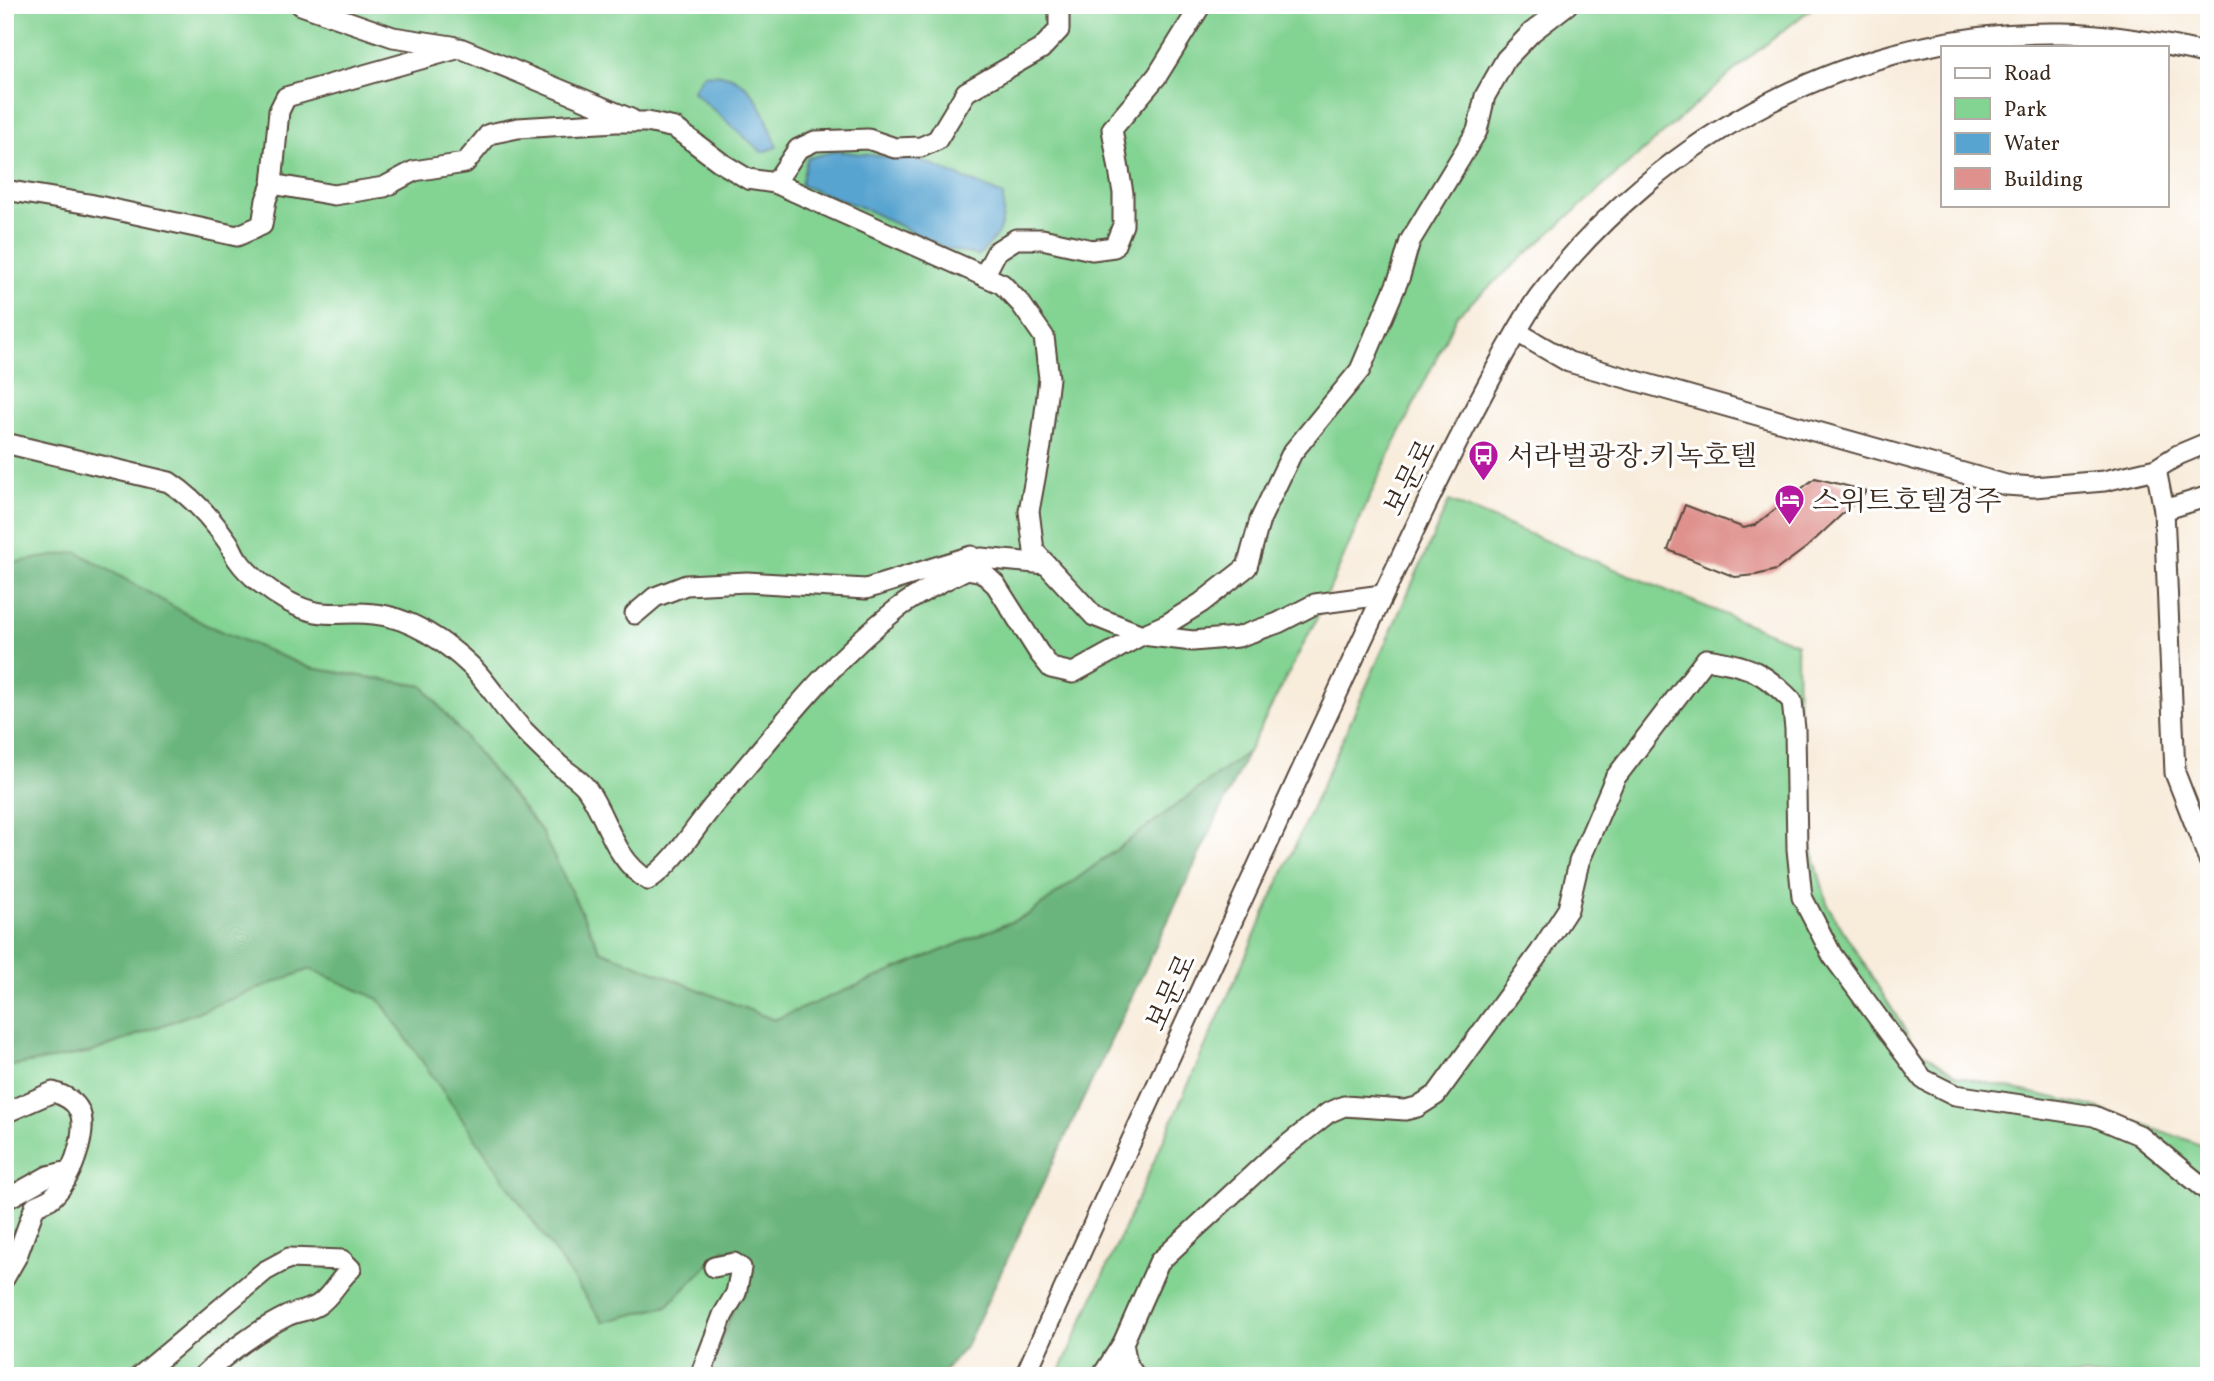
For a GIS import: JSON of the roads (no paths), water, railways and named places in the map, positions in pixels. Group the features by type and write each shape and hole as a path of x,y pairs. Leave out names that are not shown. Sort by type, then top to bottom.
{"street":[{"path":"301,5 393,37 460,48 639,122"},
{"path":"775,183 798,149 815,141 868,139 895,148 921,147 937,140 966,92 1041,49 1059,30 1059,5"},
{"path":"984,276 997,251 1016,239 1042,239 1092,250 1114,247 1123,225 1123,193 1112,128 1157,76 1201,5"},
{"path":"967,569 982,572 996,584 1051,668 1073,673 1167,624 1201,603 1247,567 1260,520 1292,453 1360,370 1400,276 1410,241 1477,131 1485,96 1506,59 1532,32 1567,5"},
{"name":"보문로","path":"1025,1376 1382,595 1474,410 1537,298 1610,215 1661,170 1762,104 1805,84 1854,65 1943,43 1984,37 2064,33 2119,37 2167,46"},
{"name":"보문로","path":"2168,46 2209,54"},
{"path":"5,190 89,204 237,236 262,225 272,184 279,111 286,97 460,48"},
{"path":"272,184 334,195 384,187 414,171 465,163 489,134 517,128 639,122 675,128 748,179 775,183 1002,284 1021,304 1044,337 1049,378 1041,446 1029,512 1040,558 1094,616 1142,635 1193,641 1238,636 1278,623 1315,604 1382,595"},
{"path":"1517,332 1569,362 2006,485 2083,485 2156,469 2178,455 2209,442"},
{"path":"5,443 169,482 213,522 238,560 251,574 284,599 305,610 326,615 375,614 388,617 420,629 448,646 472,667 522,729 586,787 622,855 637,874 648,880 663,870 702,818 778,728 849,652 898,608 967,569 981,558 1040,558"},
{"path":"2156,469 2164,510 2175,773 2209,860"},
{"path":"2164,510 2209,496"},
{"path":"635,614 655,597 686,585 747,582 866,589 986,551 1040,558"},
{"path":"1102,1376 1123,1343 1158,1262 1272,1157 1328,1113 1345,1106 1405,1110 1417,1107 1436,1095 1541,952 1568,909 1579,862 1615,778 1706,659 1737,663 1766,676 1792,701 1797,849 1802,897 1832,955 1923,1079 1955,1095 2094,1116 2139,1135 2209,1192"},
{"path":"5,1113 53,1092 65,1095 80,1111 82,1136 59,1190 50,1199 35,1206 17,1256 5,1277"},
{"path":"5,1199 48,1176 69,1171"},
{"path":"141,1376 265,1271 289,1258 342,1260 351,1269 331,1294 317,1306 289,1315 257,1334 203,1376"},
{"path":"699,1376 723,1315 736,1293 741,1268 734,1263 714,1267"},
{"path":"1123,1343 1127,1364 1135,1376"}],"water":[{"path":"704,74 732,77 749,90 761,107 777,147 762,152 692,91"},
{"path":"836,151 923,161 1003,195 1000,229 978,256 945,248 865,209 801,185 807,158"}],"place":[{"name":"서라벌광장.키녹호텔","path":"1484,482"},
{"name":"스위트호텔경주","path":"1789,527"}]}
